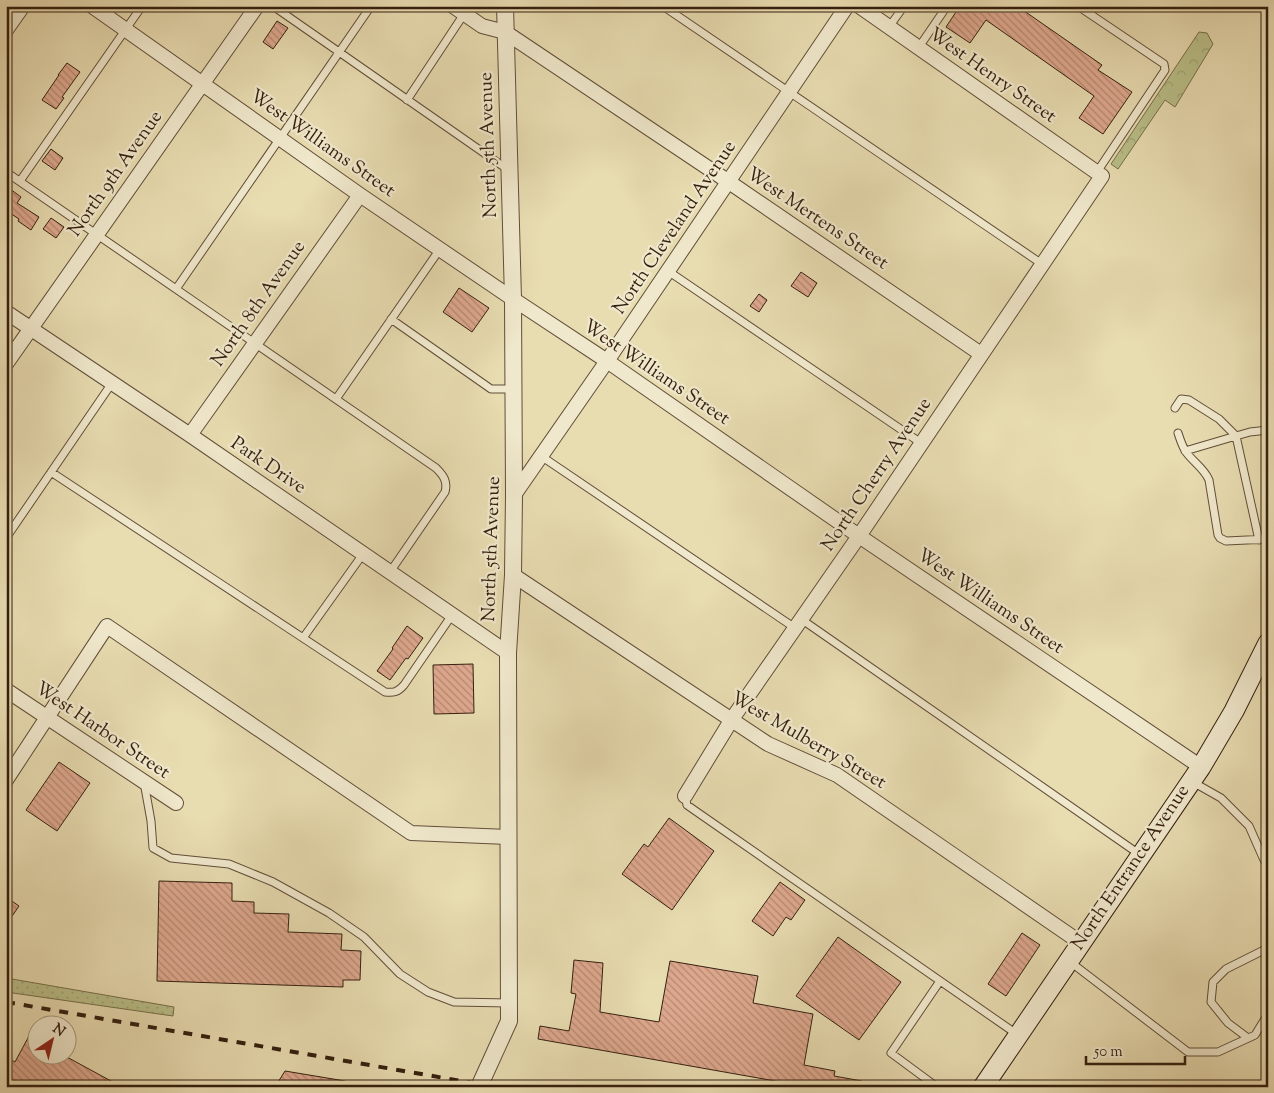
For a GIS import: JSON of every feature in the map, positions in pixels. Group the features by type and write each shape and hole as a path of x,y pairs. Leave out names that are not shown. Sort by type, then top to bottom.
{"main road":[{"name":"North Entrance Avenue","path":"983,1087 1196,774 1234,711 1268,643"}],"street":[{"path":"6,30 23,6"},
{"name":"West Williams Street","path":"92,6 360,194 607,361 859,536 1196,774"},
{"name":"North 9th Avenue","path":"6,364 257,6"},
{"name":"North 5th Avenue","path":"479,1087 509,1021 508,652 513,574 514,390 505,6"},
{"name":"North Cleveland Avenue","path":"514,495 729,182 847,6"},
{"name":"West Henry Street","path":"859,6 1100,174"},
{"name":"West Mertens Street","path":"458,10 482,26 506,32 982,354"},
{"name":"North Cherry Avenue","path":"684,796 732,719 982,354 1100,174"},
{"name":"North 8th Avenue","path":"190,435 360,194"},
{"name":"Park Drive","path":"6,312 508,652"},
{"name":"West Mulberry Street","path":"513,574 768,744 837,775 1081,943"},
{"path":"6,780 107,626 411,834 508,837"},
{"name":"West Harbor Street","path":"6,690 176,803"}],"lane":[{"path":"20,181 142,6"},
{"path":"273,6 510,170"},
{"path":"176,289 371,6"},
{"path":"663,6 1042,264"},
{"path":"889,27 904,6"},
{"path":"919,48 947,6"},
{"path":"1078,6 1164,64 1165,70 1100,174"},
{"path":"407,100 458,10"},
{"path":"6,172 436,468 444,476 447,485 445,492 390,572"},
{"path":"336,399 440,249"},
{"path":"668,271 921,443"},
{"path":"392,319 491,389 514,390"},
{"path":"6,538 112,383"},
{"path":"1175,408 1181,399 1189,400 1219,419 1236,436 1259,540"},
{"path":"1185,450 1250,432 1268,430"},
{"path":"1178,433 1185,450 1206,473 1209,480 1220,538 1226,541 1268,539"},
{"path":"541,456 798,623 1140,855"},
{"path":"52,472 385,692 393,693 399,691 452,615"},
{"path":"303,638 362,554"},
{"path":"1196,774 1249,826 1264,860 1268,863"},
{"path":"144,781 151,821 153,848 171,858 229,864 272,882 329,913 364,937 400,974 428,992 454,1002 509,1002"},
{"path":"684,796 687,805 1018,1035"},
{"path":"1248,1038 1228,1023 1211,1002 1213,982 1226,969 1268,948"},
{"path":"1068,961 1188,1052 1218,1052 1255,1035 1268,1014"},
{"path":"937,1087 891,1053 940,981"}],"green space":[{"path":"1199,32 1207,33 1213,44 1175,107 1165,100 1118,169 1111,164"},
{"path":"6,978 174,1007 173,1016 6,992"}],"building":[{"path":"960,6 1017,6 1102,65 1098,70 1132,92 1103,134 1079,118 1094,96 986,20 970,43 946,27"},
{"path":"277,21 288,28 273,49 263,42"},
{"path":"67,63 80,72 56,109 42,100"},
{"path":"51,149 63,158 55,170 42,161"},
{"path":"6,186 21,197 17,203 39,217 31,230 10,213 6,218"},
{"path":"51,218 64,227 56,238 43,229"},
{"path":"801,272 817,283 808,297 791,286"},
{"path":"459,288 489,308 472,332 443,312"},
{"path":"759,294 767,300 759,312 750,306"},
{"path":"407,626 423,638 390,680 377,671"},
{"path":"473,664 474,713 434,714 433,665"},
{"path":"59,762 90,783 57,831 26,810"},
{"path":"669,818 714,851 672,910 622,874 644,844 648,847"},
{"path":"159,881 232,883 232,901 254,902 254,913 289,914 288,932 342,934 341,950 361,951 360,980 343,980 343,987 157,981"},
{"path":"780,882 805,900 791,920 786,917 773,936 752,921"},
{"path":"6,897 19,906 6,925"},
{"path":"1022,933 1040,945 1006,996 988,984"},
{"path":"838,937 901,982 859,1040 796,996"},
{"path":"574,960 603,963 600,1012 659,1022 670,961 758,976 753,1003 813,1014 804,1065 835,1071 834,1076 862,1081 861,1087 809,1087 538,1039 540,1026 569,1031 576,994 571,993"},
{"path":"28,1038 28,1066 78,1066 78,1063 122,1087 6,1087 6,1057 15,1062"},
{"path":"285,1071 345,1081 344,1087 275,1087"}],"railway":[{"path":"6,1002 496,1087"}]}
